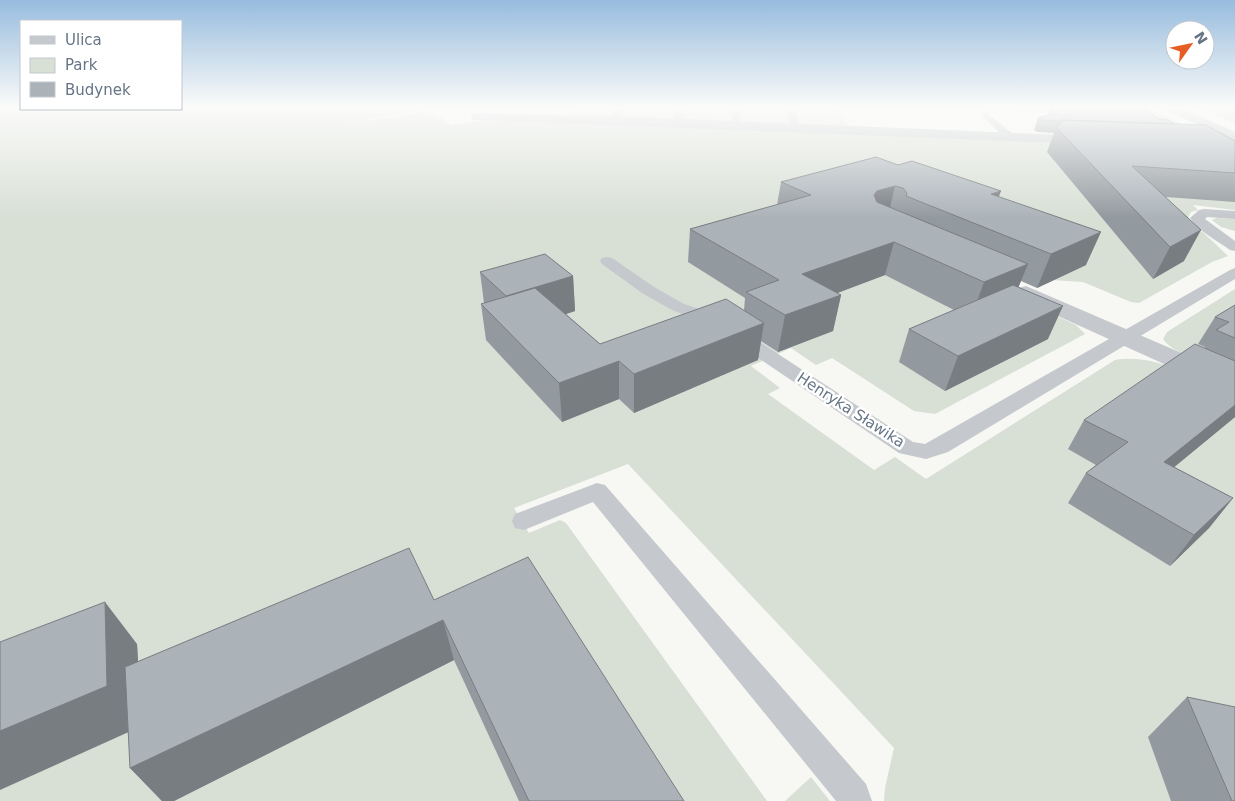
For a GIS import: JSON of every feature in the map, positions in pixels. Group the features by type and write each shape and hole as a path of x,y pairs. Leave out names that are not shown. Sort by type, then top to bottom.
{"street":[{"path":"1004,283 1235,386"}],"lane":[{"path":"1235,215 1204,214 1197,218 1203,225 1235,247"},
{"name":"Henryka Sławika","path":"607,261 648,290 678,307 714,320 907,448 926,452 940,447 1125,336 1235,273"},
{"path":"524,521 597,492 854,796 854,801"}],"green space":[{"path":"0,143 1117,144 1235,202 1235,210 1193,205 1198,210 1191,212 1188,218 1228,256 1212,262 1139,303 1131,302 1083,282 1036,279 847,220 1076,325 1085,334 935,414 914,411 832,358 816,365 791,348 751,366 780,388 768,394 874,470 895,457 926,479 1115,360 1146,360 1161,364 1192,375 1235,395 1235,801 884,801 894,748 628,464 514,508 529,533 560,520 566,523 767,801 0,801"},
{"path":"1217,218 1235,219 1235,231 1221,227 1212,220"},
{"path":"1235,289 1235,321 1211,350 1235,368 1186,355 1177,351 1163,339 1167,332"},
{"path":"811,777 830,801 785,801"}],"building":[{"path":"1072,143 1235,143 1235,173 1132,166 1201,230 1170,247"},
{"path":"876,157 898,165 912,161 1001,191 991,194 1101,232 1051,254 906,196 907,193 903,188 895,186 877,191 874,195 877,202 1028,264 984,282 894,242 802,274 841,295 785,315 746,292 779,280 690,229 811,195 781,182"},
{"path":"545,254 573,276 506,296 480,272"},
{"path":"1013,285 1063,306 958,356 909,329"},
{"path":"535,288 600,344 726,299 764,323 634,374 619,361 559,383 481,304"},
{"path":"1235,305 1235,338 1216,330 1229,322 1215,317"},
{"path":"1195,344 1235,361 1235,405 1164,462 1233,498 1194,535 1086,473 1128,442 1084,420"},
{"path":"409,548 434,600 528,557 684,801 529,801 443,620 130,768 125,667"},
{"path":"105,602 107,686 0,731 0,642"},
{"path":"1187,697 1235,707 1235,801 1232,801"}]}
